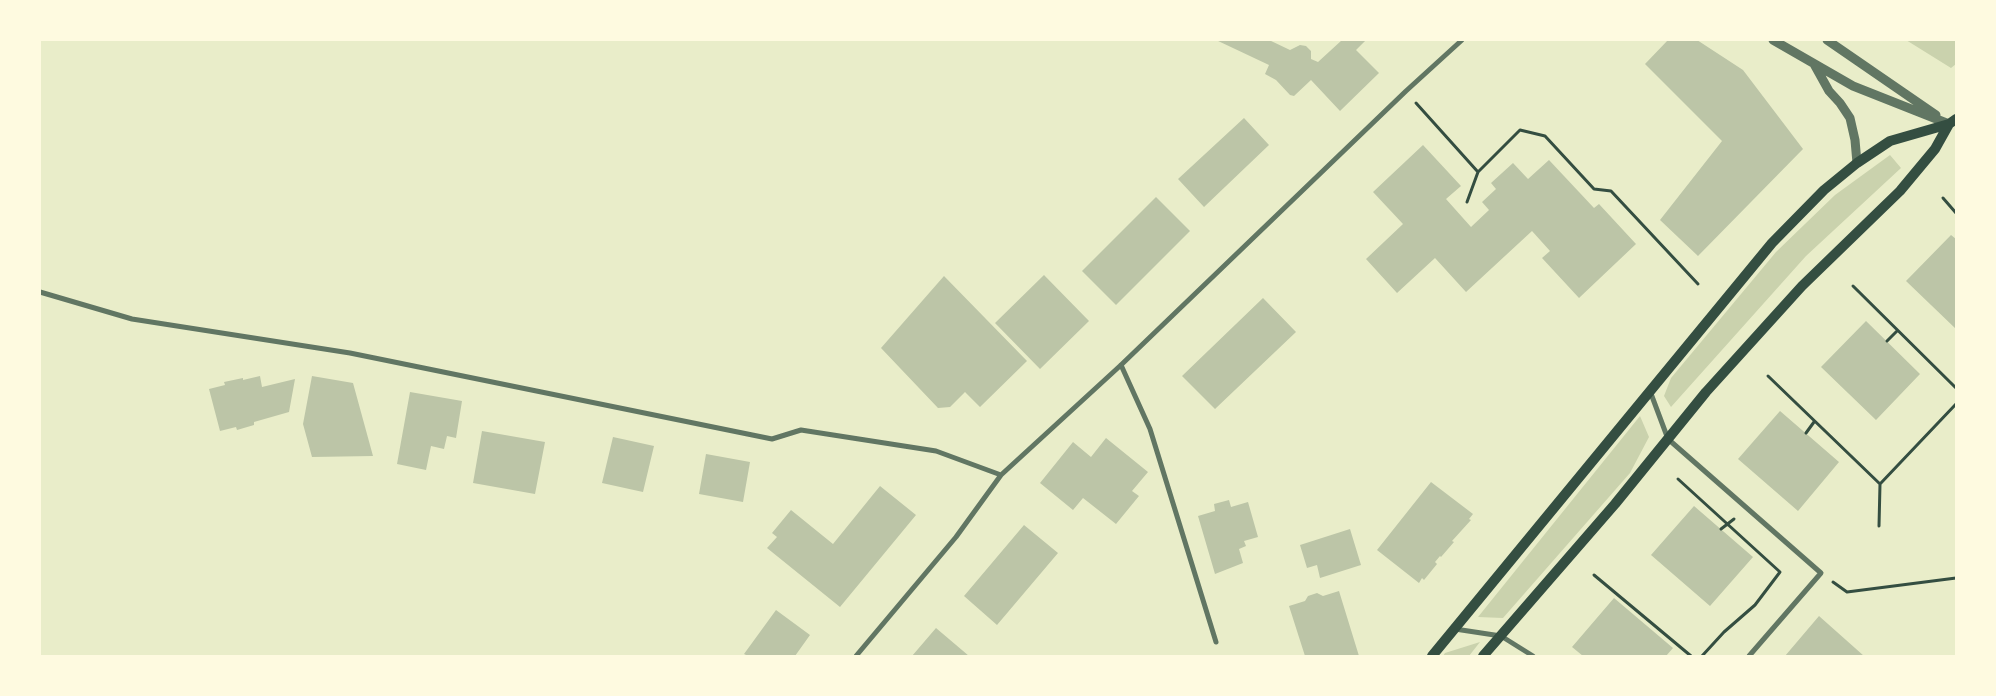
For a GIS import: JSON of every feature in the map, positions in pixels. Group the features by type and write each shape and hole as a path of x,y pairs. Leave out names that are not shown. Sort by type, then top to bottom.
{"main road":[{"path":"1432,656 1772,243 1824,190 1857,163 1890,141 1954,124"},
{"path":"1483,656 1615,504 1706,392 1802,286 1900,191 1954,124"}],"street":[{"path":"856,656 956,538 1001,475 1121,365 1406,91 1462,40"},
{"path":"1773,40 1869,93 1954,124"},
{"path":"1827,40 1954,124"},
{"path":"1814,63 1829,91 1850,118 1855,140 1857,163"},
{"path":"40,292 132,319 350,353 772,439 801,430 936,451 1001,475"},
{"path":"1121,365 1150,429 1216,642"},
{"path":"1650,390 1668,439 1821,573 1749,656"},
{"path":"1455,629 1500,636 1533,656"}],"path":[{"path":"1406,91 1478,172"},
{"path":"1468,202 1478,172 1520,130 1545,136 1594,189 1611,192 1698,284"},
{"path":"1943,198 1956,213"},
{"path":"1853,286 1956,388"},
{"path":"1887,341 1897,330"},
{"path":"1768,376 1880,484"},
{"path":"1879,526 1880,484 1956,404"},
{"path":"1806,433 1815,421"},
{"path":"1678,480 1780,572 1755,605 1724,632 1702,656"},
{"path":"1821,573 1847,592 1956,578"},
{"path":"1594,575 1691,656"},
{"path":"1642,621 1645,618"}],"green space":[{"path":"1906,40 1956,40 1956,64 1951,68"},
{"path":"1890,155 1901,168 1806,256 1671,407 1664,396 1671,378 1776,252 1835,195"},
{"path":"1640,416 1649,437 1630,473 1503,618 1478,617"},
{"path":"1480,642 1469,656 1443,656 1445,653"}],"building":[{"path":"1216,40 1269,40 1290,50 1300,45 1306,46 1311,51 1311,59 1318,62 1342,40 1366,40 1356,50 1379,73 1340,111 1311,80 1294,96 1290,95 1276,80 1265,74 1269,65"},
{"path":"1668,40 1697,40 1743,70 1803,149 1698,256 1660,220 1722,141 1645,64"},
{"path":"1244,118 1269,145 1204,207 1178,179"},
{"path":"1423,145 1461,186 1446,199 1471,227 1489,210 1482,202 1496,189 1491,183 1513,163 1528,179 1549,160 1594,208 1599,204 1636,244 1579,298 1542,258 1550,251 1532,231 1466,292 1435,258 1397,293 1366,259 1403,224 1373,192"},
{"path":"1156,197 1190,231 1116,305 1082,271"},
{"path":"1951,235 1956,239 1956,329 1906,281"},
{"path":"1044,275 1089,321 1040,369 995,323"},
{"path":"944,276 1027,361 980,407 965,392 950,407 938,408 881,348"},
{"path":"1263,298 1296,332 1215,409 1182,376"},
{"path":"1866,321 1920,374 1876,420 1821,367"},
{"path":"260,376 262,387 295,379 289,412 254,422 254,425 237,430 236,427 220,431 209,389 225,385 224,382"},
{"path":"312,376 353,383 373,456 312,457 303,424"},
{"path":"410,392 462,401 456,438 447,436 444,449 431,446 426,470 397,464"},
{"path":"1780,411 1839,462 1798,511 1738,459"},
{"path":"482,431 545,442 535,494 473,483"},
{"path":"613,437 654,446 643,492 602,483"},
{"path":"1106,438 1148,472 1132,491 1139,496 1116,524 1083,498 1073,510 1040,483 1073,442 1091,457"},
{"path":"706,454 750,462 743,502 699,494"},
{"path":"1431,482 1473,514 1469,519 1471,520 1452,541 1454,542 1435,562 1437,564 1424,580 1422,578 1419,583 1377,550"},
{"path":"880,486 916,515 840,607 767,548 777,537 772,533 791,510 833,544"},
{"path":"1229,500 1231,507 1248,502 1258,537 1244,541 1246,546 1239,549 1243,563 1215,574 1198,516 1215,511 1214,504"},
{"path":"1694,506 1753,557 1710,606 1651,555"},
{"path":"1024,525 1058,553 997,625 964,596"},
{"path":"1350,529 1361,565 1320,578 1317,565 1307,568 1300,545"},
{"path":"1339,591 1359,656 1305,656 1289,606 1305,601 1308,596 1317,593 1323,596"},
{"path":"1614,598 1673,648 1666,656 1583,656 1572,647"},
{"path":"776,610 810,635 795,656 748,656 744,654"},
{"path":"1819,616 1864,656 1785,656"},
{"path":"936,628 969,656 912,656"}]}
